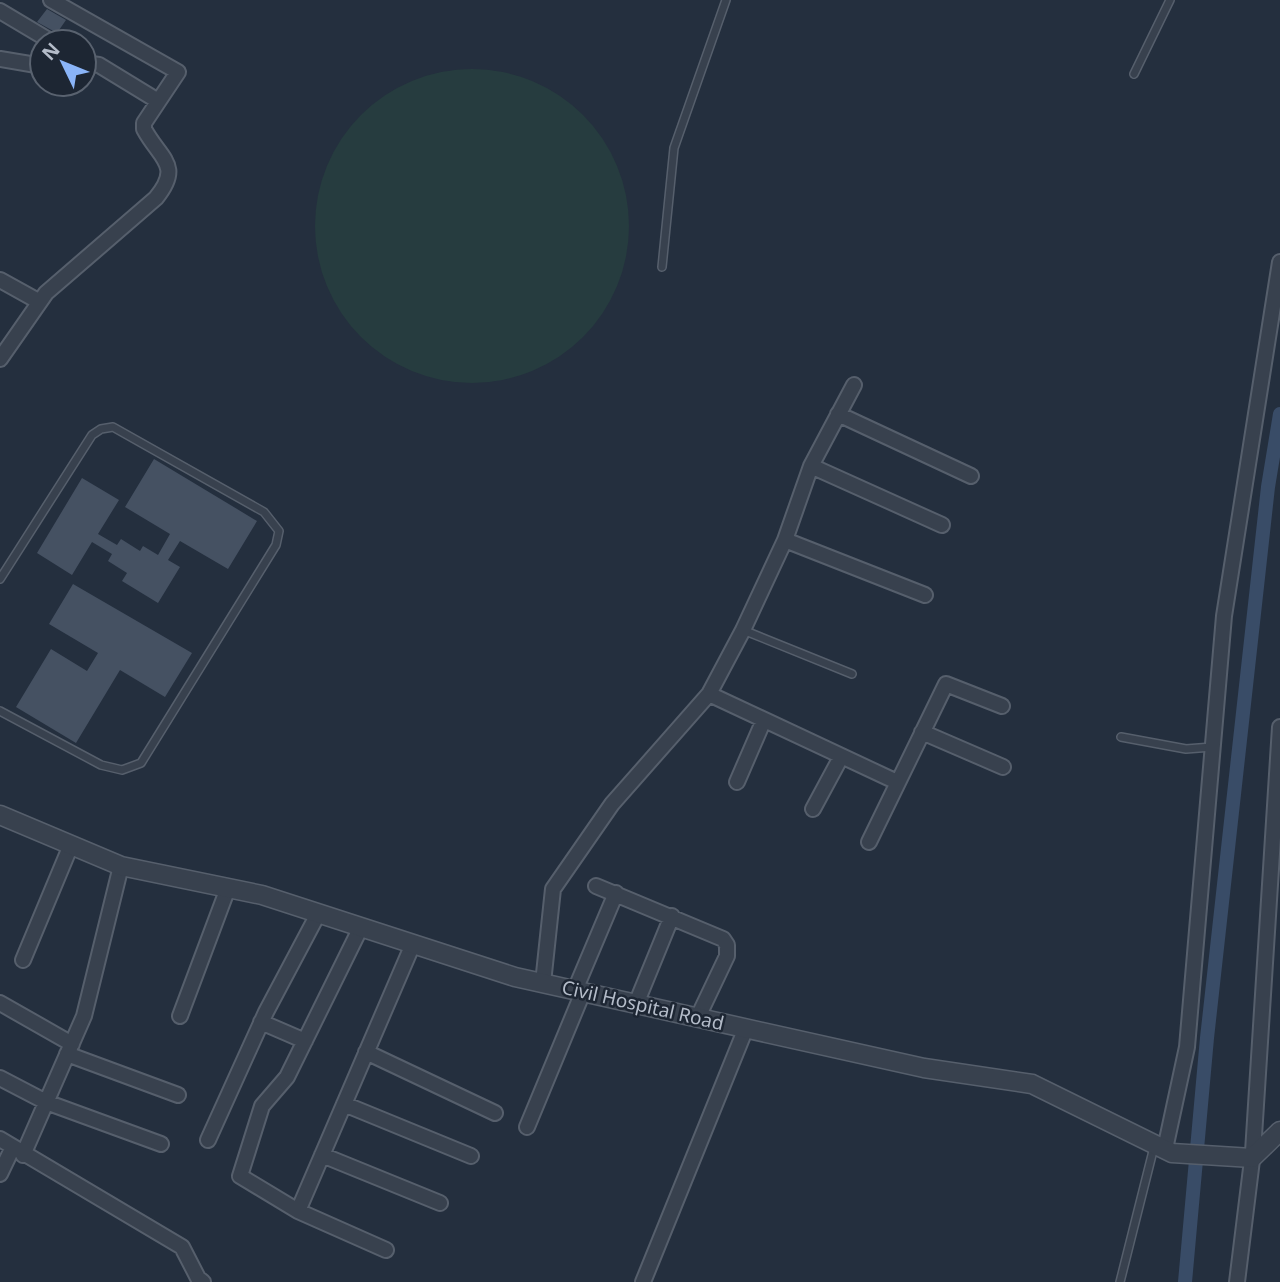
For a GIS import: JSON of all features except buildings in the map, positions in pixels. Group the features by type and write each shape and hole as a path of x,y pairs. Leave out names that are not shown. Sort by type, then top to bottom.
{"street":[{"path":"0,359 38,301 156,198 166,186 170,173 168,164 144,129 178,72 51,0"},
{"path":"0,11 29,28"},
{"path":"0,59 28,64"},
{"path":"98,65 158,102"},
{"path":"1164,1149 1187,1047 1224,616 1280,262"},
{"path":"0,279 38,301"},
{"path":"542,983 553,888 612,804 709,694 744,630 785,540 811,466 854,385"},
{"path":"838,414 971,476"},
{"path":"811,466 942,525"},
{"path":"785,540 925,595"},
{"path":"869,842 946,684 1002,706"},
{"path":"709,694 897,782"},
{"path":"737,782 764,722"},
{"path":"1237,1282 1249,1159 1280,727"},
{"path":"922,732 1003,767"},
{"path":"813,809 841,757"},
{"name":"Civil Hospital Road","path":"0,815 121,866 228,888 542,983 924,1068 1032,1083 1164,1149 1249,1159"},
{"path":"23,960 71,845"},
{"path":"0,1174 18,1151 46,1102 84,1016 121,866"},
{"path":"596,886 723,939 727,945 727,956 698,1017"},
{"path":"180,1016 228,888"},
{"path":"527,1127 616,894"},
{"path":"208,1140 261,1022 318,914"},
{"path":"636,1003 672,916"},
{"path":"361,927 287,1077 261,1106 240,1176 298,1210 386,1251"},
{"path":"298,1210 413,944"},
{"path":"0,1003 70,1049 178,1095"},
{"path":"261,1022 304,1041"},
{"path":"643,1282 746,1028"},
{"path":"366,1052 495,1113"},
{"path":"0,1078 46,1102 161,1144"},
{"path":"344,1104 471,1156"},
{"path":"1249,1159 1280,1131"},
{"path":"0,1139 182,1247 198,1278 204,1282"},
{"path":"322,1155 440,1203"}],"lane":[{"path":"662,267 674,148 726,0"},
{"path":"1134,74 1170,0"},
{"path":"0,579 92,435 113,427 252,506 269,517 279,531 276,545 141,763 122,770 101,765 0,711"},
{"path":"744,630 852,674"},
{"path":"1121,737 1186,749 1212,747"},
{"path":"1120,1282 1164,1149"}],"green space":[{"path":"472,69 503,72 532,81 559,95 583,115 603,139 617,166 626,195 629,226 626,257 617,286 603,313 583,337 559,357 532,371 503,380 472,383 441,380 412,371 385,357 361,337 341,313 327,286 318,257 315,226 318,195 327,166 341,139 361,115 385,95 412,81 441,72"}],"waterway":[{"path":"1185,1282 1207,1038 1268,487 1280,414"}]}
